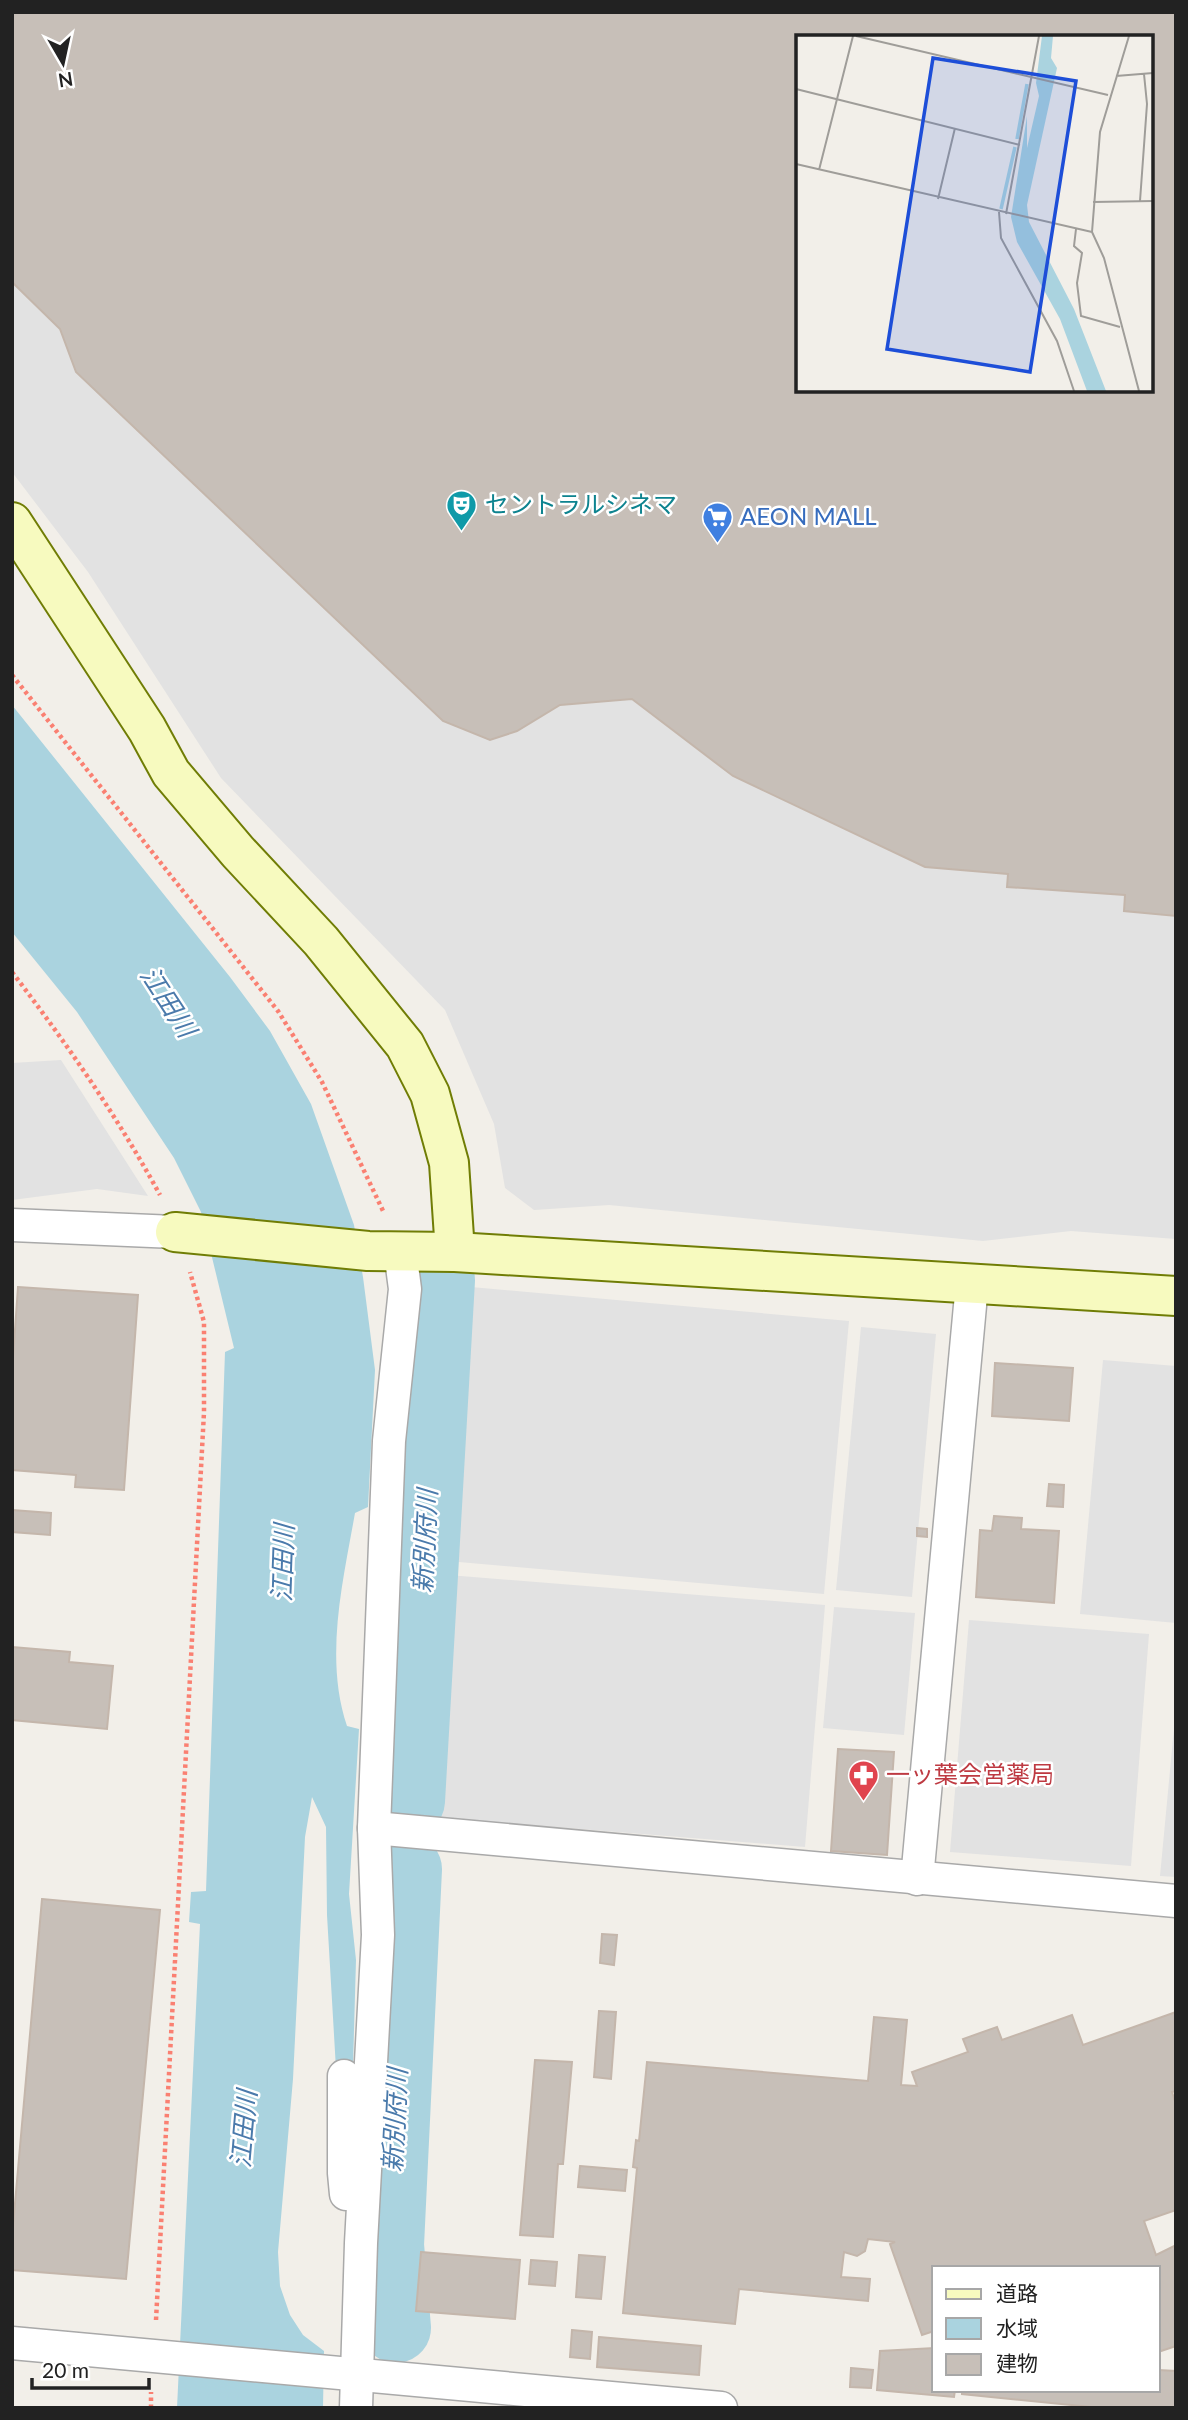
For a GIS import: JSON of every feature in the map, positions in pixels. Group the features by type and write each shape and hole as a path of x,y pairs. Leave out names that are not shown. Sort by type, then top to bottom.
{"street":[{"path":"12,522 148,729 171,773 238,852 321,941 405,1045 430,1094 449,1163 455,1252"},
{"path":"12,1225 175,1232 384,1251 455,1252 1176,1296"},
{"path":"349,2386 361,2243 378,1935 374,1828 389,1441 405,1289 384,1251"},
{"path":"917,1879 972,1284"},
{"path":"374,1828 1176,1901"},
{"path":"344,2076 344,2173 347,2200 361,2243"},
{"path":"12,2343 160,2356 349,2386 721,2408"}],"path":[{"path":"12,675 278,1011 322,1082 367,1170 384,1251"},
{"path":"12,972 75,1054 125,1131 165,1205 192,1276 204,1322 204,1399 180,1904 156,2331 160,2356"}],"shaded area":[{"path":"12,282 60,329 76,372 443,721 490,740 517,731 560,705 632,699 733,776 925,867 1008,874 1007,886 1125,895 1125,911 1176,916 1176,1239 1071,1231 983,1241 609,1205 534,1210 505,1188 494,1124 445,1010 221,778 88,572 12,472"},
{"path":"61,1060 148,1196 97,1189 12,1200 12,1063"},
{"path":"460,1286 849,1321 824,1594 436,1560"},
{"path":"861,1327 936,1334 912,1597 836,1590"},
{"path":"1103,1360 1176,1366 1176,1623 1080,1614"},
{"path":"436,1574 825,1605 805,1847 416,1816"},
{"path":"834,1607 915,1613 904,1735 823,1728"},
{"path":"969,1620 1149,1634 1131,1866 950,1852"},
{"path":"1176,1707 1176,1877 1160,1876"}],"water":[{"name":"江田川","path":"12,705 230,977 270,1031 311,1104 354,1225 375,1370 368,1507 355,1513 341,1592 336,1647 340,1700 347,1726 359,1729 349,1894 356,1960 353,2066 336,2069 327,1915 326,1827 312,1797 305,1837 293,2079 278,2252 280,2286 290,2315 303,2335 324,2351 323,2408 177,2408 200,1924 189,1922 191,1892 206,1891 225,1352 234,1348 201,1212 174,1158 77,1012 12,932"}],"building":[{"name":"AEON MALL","path":"12,12 1176,12 1176,916 1124,911 1125,895 1007,887 1008,874 925,867 733,776 632,699 560,705 517,731 490,740 443,721 76,372 60,329 12,282"},
{"path":"18,1287 138,1295 124,1490 75,1487 76,1475 12,1470 12,1372"},
{"path":"995,1363 1073,1368 1069,1421 992,1416"},
{"path":"1049,1484 1064,1485 1063,1507 1047,1506"},
{"path":"12,1510 51,1513 50,1535 12,1532"},
{"path":"994,1516 1022,1518 1021,1529 1059,1531 1054,1603 976,1597 980,1530 992,1531"},
{"path":"917,1528 927,1529 927,1537 917,1536"},
{"path":"12,1647 70,1652 69,1662 113,1666 107,1729 12,1720"},
{"name":"一ッ葉会営薬局","path":"838,1749 894,1752 887,1855 831,1851"},
{"path":"42,1899 160,1910 126,2279 12,2270 12,2237"},
{"path":"602,1934 617,1935 614,1965 600,1963"},
{"path":"599,2011 616,2012 611,2079 594,2077"},
{"path":"1176,2012 1176,2091 1172,2092 1176,2104 1176,2210 1144,2221 1156,2255 1176,2245 1176,2346 1160,2351 1160,2266 932,2266 932,2332 922,2335 890,2244 895,2242 868,2239 865,2251 857,2256 844,2252 841,2277 870,2279 868,2301 739,2289 735,2324 623,2313 637,2168 633,2167 636,2140 639,2141 647,2062 868,2081 874,2017 907,2020 901,2085 917,2086 912,2072 968,2052 963,2039 997,2027 1002,2040 1072,2015 1083,2045"},
{"path":"535,2060 572,2062 563,2164 558,2164 553,2237 520,2235"},
{"path":"580,2166 627,2170 625,2191 578,2187"},
{"path":"421,2252 520,2260 515,2319 416,2311"},
{"path":"579,2255 605,2257 601,2299 576,2297"},
{"path":"531,2260 557,2262 555,2286 529,2284"},
{"path":"572,2330 592,2332 590,2359 570,2357"},
{"path":"599,2337 701,2346 699,2375 597,2367"},
{"path":"932,2348 932,2392 955,2392 954,2397 877,2390 880,2351"},
{"path":"851,2368 873,2370 871,2388 850,2387"},
{"path":"1160,2370 1176,2371 1176,2408 1101,2408 962,2394 1160,2392"}],"waterway":[{"name":"新別府川","path":"410,1801 440,1280"},
{"name":"新別府川","path":"396,2328 389,2245 407,1869"}],"place":[{"name":"セントラルシネマ","path":"462,532"},
{"name":"AEON MALL","path":"717,544"},
{"name":"一ッ葉会営薬局","path":"863,1802"}]}
